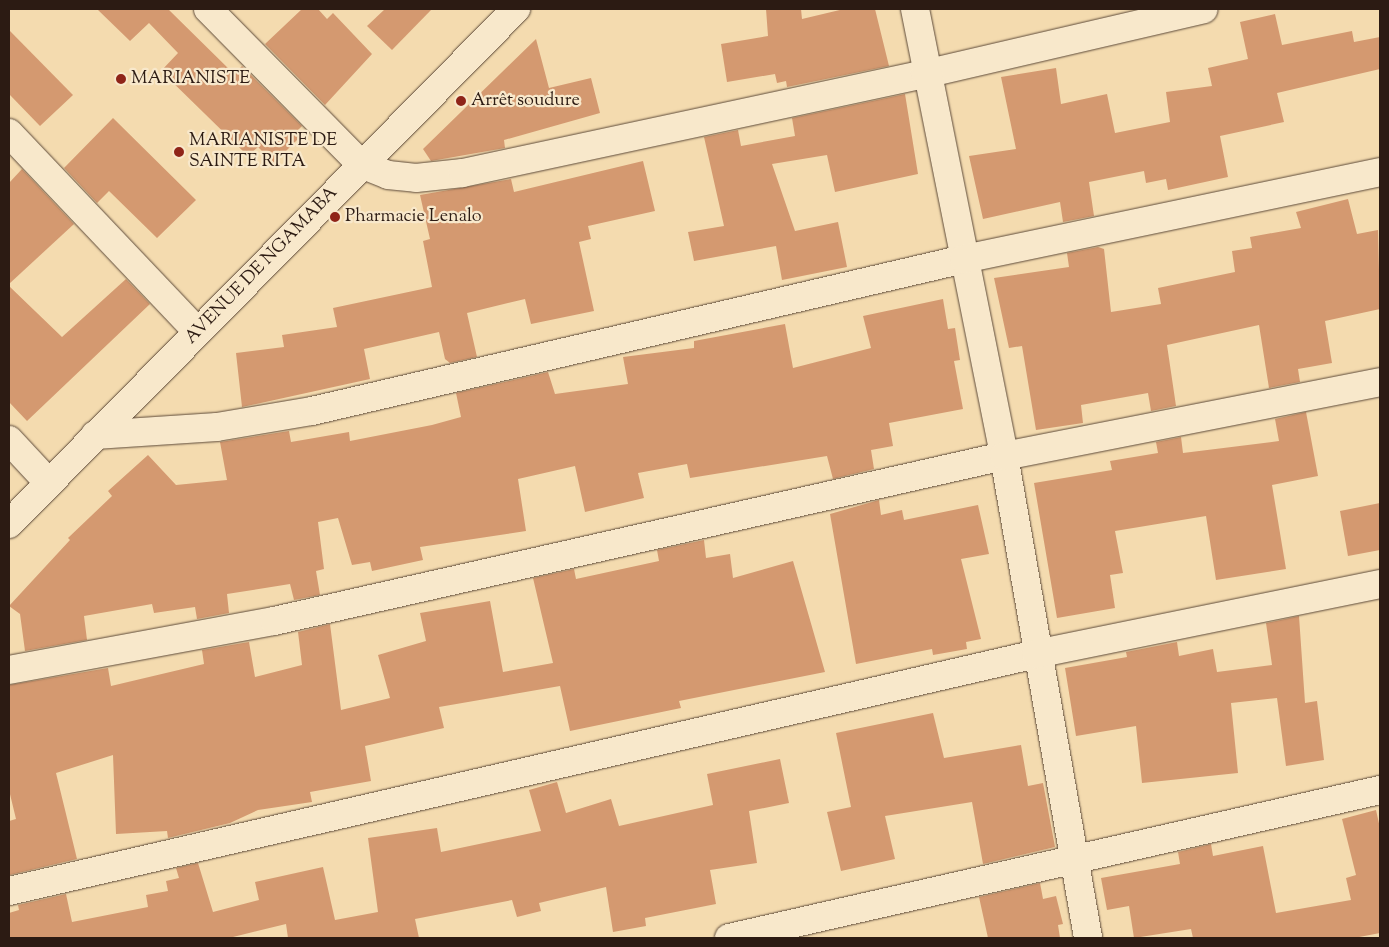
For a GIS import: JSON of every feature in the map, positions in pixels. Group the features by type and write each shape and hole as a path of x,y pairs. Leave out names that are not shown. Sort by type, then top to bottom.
{"street":[{"path":"208,9 361,164 388,175 416,178 463,173 925,74 1204,9"},
{"path":"915,9 925,74 1004,456 1036,654 1088,938"},
{"name":"AVENUE DE NGAMABA","path":"9,524 48,482 198,332 512,10"},
{"path":"9,133 198,332"},
{"path":"95,435 218,427 312,411 964,259 1380,172"},
{"path":"9,670 274,622 1004,456 1380,382"},
{"path":"9,440 48,482"},
{"path":"9,892 1036,654 1380,584"},
{"path":"729,938 1380,790"}],"building":[{"path":"97,9 168,9 234,74 242,66 302,126 296,132 301,136 274,163 258,147 248,156 161,71 178,53 149,23 130,41"},
{"path":"302,9 318,9 327,19 333,13 372,54 325,105 265,44"},
{"path":"385,9 432,9 392,50 367,26"},
{"path":"766,9 801,9 802,19 844,9 875,9 889,66 787,87 786,81 777,83 775,74 727,82 721,44 768,36"},
{"path":"1275,14 1282,45 1352,31 1354,42 1380,37 1380,69 1277,93 1284,122 1220,136 1228,177 1168,190 1166,179 1146,183 1144,171 1089,182 1094,216 1063,222 1060,202 983,219 969,156 1016,149 1001,77 1056,68 1061,104 1107,94 1115,133 1170,122 1166,92 1212,86 1208,68 1248,59 1240,22"},
{"path":"9,30 73,95 40,126 9,94"},
{"path":"536,39 549,88 591,78 600,113 504,140 505,148 431,161 423,149"},
{"path":"905,94 918,174 835,192 827,155 772,164 795,231 838,222 847,267 782,280 776,246 694,261 688,232 724,226 704,137 738,130 741,146 795,136 792,118"},
{"path":"113,118 196,200 157,238 109,191 97,203 64,168"},
{"path":"643,161 655,211 588,226 591,239 579,242 594,311 531,324 525,299 467,313 477,357 450,363 445,359 439,332 364,349 370,379 242,407 236,353 284,347 282,335 337,327 333,308 432,287 423,241 430,239 420,195 511,179 514,192"},
{"path":"22,169 74,224 9,284 9,183"},
{"path":"1348,199 1357,234 1378,230 1380,309 1325,321 1332,363 1298,369 1300,382 1269,388 1259,325 1167,345 1176,406 1151,411 1148,393 1081,405 1083,423 1036,430 1022,346 1009,348 994,278 1069,267 1067,253 1098,247 1104,249 1111,312 1161,304 1158,288 1235,272 1232,251 1252,248 1250,237 1301,228 1296,212"},
{"path":"126,279 150,304 27,421 9,402 9,286 62,337"},
{"path":"943,299 948,329 955,328 960,360 954,361 963,409 889,423 893,446 871,450 874,469 833,479 827,456 690,478 687,464 638,473 644,498 585,512 575,466 518,479 526,531 420,547 423,560 372,571 370,562 352,565 338,518 318,522 324,569 316,571 320,595 294,600 290,584 227,594 229,613 197,619 195,607 154,613 152,604 84,616 87,640 25,651 20,614 9,606 70,540 68,538 112,496 108,491 148,455 176,485 227,480 220,442 289,431 291,442 349,432 350,441 432,425 461,417 456,393 548,372 555,394 628,384 623,357 694,348 694,341 785,324 793,368 871,348 863,316"},
{"path":"1306,412 1318,476 1272,485 1286,569 1216,580 1206,516 1115,531 1123,573 1110,575 1115,608 1057,618 1034,483 1112,470 1110,461 1158,453 1156,442 1181,437 1183,453 1279,441 1275,419"},
{"path":"879,500 881,515 902,510 904,520 978,505 989,554 961,559 981,639 966,642 967,649 933,655 932,649 856,664 830,514"},
{"path":"1380,503 1380,550 1348,556 1340,511"},
{"path":"704,540 706,558 730,554 733,578 793,561 825,672 679,701 681,708 570,731 560,686 439,707 444,728 365,746 371,781 310,792 312,802 258,810 230,823 168,838 167,831 116,834 113,755 56,773 77,859 10,875 9,821 16,819 9,790 9,685 108,668 111,686 204,664 202,650 249,642 255,677 302,665 298,632 330,624 341,710 390,698 378,655 426,641 420,613 490,601 503,672 553,663 533,578 574,569 576,579 659,561 657,550"},
{"path":"1299,616 1305,703 1317,701 1324,760 1286,766 1277,698 1231,703 1238,773 1142,783 1136,726 1076,736 1065,668 1127,657 1126,652 1177,642 1179,656 1213,649 1217,672 1272,665 1266,623"},
{"path":"933,713 944,758 1021,745 1028,786 1043,783 1055,847 983,864 972,802 885,816 895,859 841,871 827,812 851,807 836,733"},
{"path":"780,759 789,803 749,811 757,863 710,870 716,904 645,918 646,926 613,932 606,887 539,903 541,911 517,917 512,900 415,919 419,938 288,938 286,924 229,938 9,938 9,913 19,910 18,905 66,894 72,922 148,907 146,895 168,891 166,881 179,878 176,868 198,863 213,912 259,900 255,882 323,867 335,920 378,912 368,838 437,828 441,852 541,831 529,790 557,782 566,813 611,799 619,826 713,805 707,774"},
{"path":"1376,810 1380,828 1380,933 1354,938 1193,938 1191,929 1134,938 1129,906 1107,910 1101,878 1180,864 1178,852 1211,844 1213,856 1263,846 1276,913 1351,900 1346,878 1356,875 1342,819"},
{"path":"1040,883 1043,899 1056,896 1063,924 1058,925 1060,938 988,938 979,897"}],"place":[{"name":"MARIANISTE","path":"121,79"},
{"name":"Arrêt soudure","path":"461,101"},
{"name":"MARIANISTE DE SAINTE RITA","path":"179,152"},
{"name":"Pharmacie Lenalo","path":"335,217"}]}
